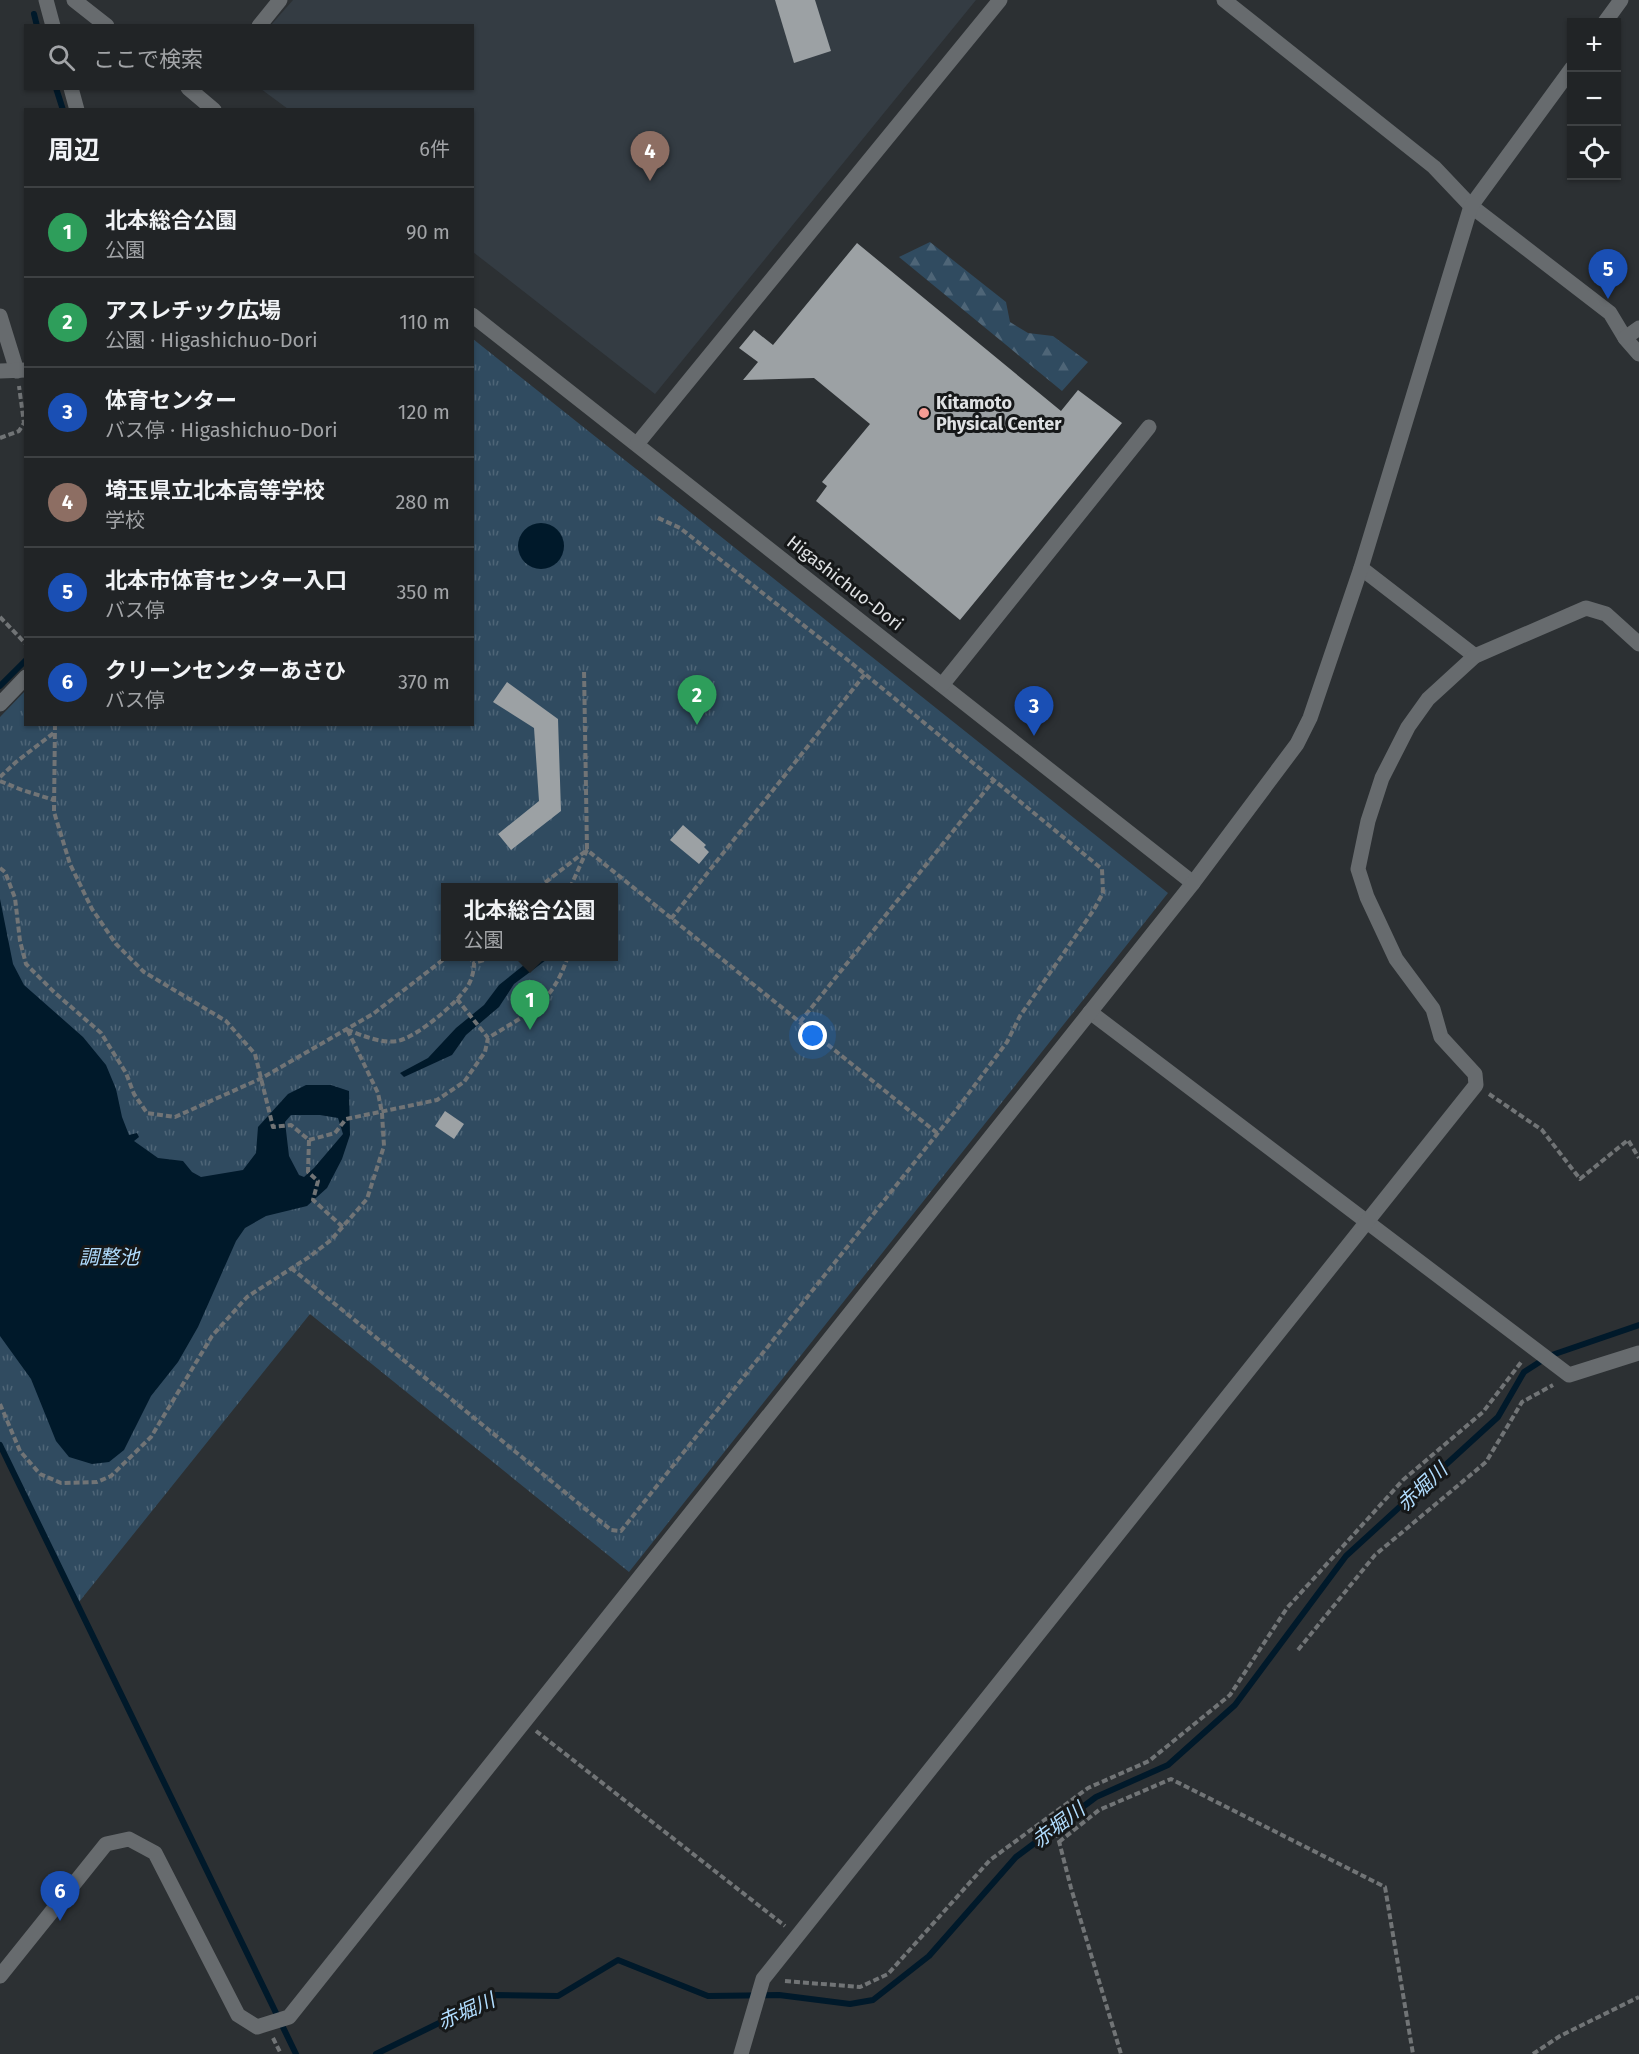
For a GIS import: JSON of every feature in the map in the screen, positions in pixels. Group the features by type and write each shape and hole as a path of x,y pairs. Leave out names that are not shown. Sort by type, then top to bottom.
{"street":[{"path":"46,0 52,24"},
{"path":"74,0 104,24"},
{"path":"261,24 280,0"},
{"path":"637,444 1000,0"},
{"path":"1224,0 1434,167 1471,206 1610,313 1625,338 1639,354"},
{"path":"1608,18 1621,0"},
{"path":"0,1976 106,1844 129,1839 155,1853 238,2015 256,2027 289,2017 1193,883 1297,744 1310,718 1361,568 1471,206 1569,72"},
{"path":"72,90 76,108"},
{"path":"198,92 212,108"},
{"path":"0,316 21,370 0,371"},
{"name":"Higashichuo-Dori","path":"474,317 1193,883"},
{"path":"1625,338 1639,328"},
{"path":"942,685 1149,428"},
{"path":"1361,568 1475,656"},
{"path":"741,2054 763,1979 1476,1085 1475,1074 1441,1037 1433,1009 1396,958 1368,897 1358,868 1368,820 1382,778 1408,727 1428,699 1475,656 1586,608 1606,614 1639,644"},
{"path":"0,704 24,679"},
{"path":"1090,1012 1569,1375 1639,1353"}],"path":[{"path":"0,438 19,432 24,423 21,370"},
{"path":"291,1268 611,1530 621,1531 1007,1042 1020,1016 1093,911 1102,893 1102,869 865,674 680,528 656,517"},
{"path":"0,617 24,642"},
{"path":"572,883 587,850 584,669"},
{"path":"672,919 865,674"},
{"path":"56,726 54,812 70,864 92,909 116,944 144,972 226,1021 255,1054 273,1127 291,1125 309,1140 308,1172 318,1181 313,1200 343,1227"},
{"path":"54,800 22,790 0,779 16,762 55,732"},
{"path":"800,1022 994,780"},
{"path":"544,883 587,850"},
{"path":"587,850 937,1133"},
{"path":"0,868 5,872 15,898 20,941 26,964 101,1033 147,1113 175,1117 262,1078 373,1014 443,961"},
{"path":"346,1029 372,1039 397,1041 415,1033 467,988 474,970 474,963 482,961"},
{"path":"309,1140 335,1133 346,1119 436,1100 464,1082 485,1052 488,1038 542,1004 562,976 567,961"},
{"path":"456,999 488,1038"},
{"path":"0,1404 20,1451 40,1474 61,1483 97,1482 111,1476 151,1437 212,1336 247,1297 331,1240 367,1199 384,1146 382,1113 378,1093 346,1029"},
{"path":"1476,1085 1542,1130 1580,1179 1628,1140 1639,1158"},
{"path":"763,1979 860,1987 888,1974 990,1860 1088,1788 1149,1761 1230,1695 1287,1608 1403,1480 1483,1412 1532,1348"},
{"path":"1298,1650 1375,1555 1486,1462 1522,1402 1569,1375"},
{"path":"524,1722 798,1936"},
{"path":"1059,1842 1099,1810 1171,1779 1385,1887 1413,2054"},
{"path":"1052,1814 1121,2054"},
{"path":"1533,2054 1560,2036 1639,1997"}],"shaded area":[{"path":"293,0 976,0 655,394 474,253 474,108 287,108 262,90 474,90 474,24 272,24"}],"green space":[{"path":"930,242 1006,302 1010,322 1028,333 1053,336 1088,362 1062,391 899,257"},
{"path":"474,340 1168,893 629,1572 310,1314 79,1602 0,1443 0,717 24,692 24,726 474,726"}],"water":[{"path":"541,523 557,530 564,546 557,562 541,569 525,562 518,546 525,530"},
{"name":"調整池","path":"0,899 13,964 24,985 83,1037 106,1065 116,1089 122,1117 129,1135 137,1133 139,1137 134,1141 158,1158 183,1161 192,1172 201,1177 243,1170 256,1153 258,1127 288,1094 306,1085 331,1085 349,1091 350,1135 342,1159 327,1188 307,1206 266,1216 245,1228 236,1241 198,1327 178,1362 151,1396 124,1450 109,1462 92,1464 69,1457 56,1441 31,1379 0,1336","holes":["291,1115 320,1115 338,1118 343,1134 304,1177 299,1175 289,1156 285,1122"]},
{"path":"529,961 545,961 514,984 499,1007 466,1035 452,1055 404,1077 400,1073 428,1058 456,1028 484,1005 499,985"}],"building":[{"path":"775,0 815,0 831,51 794,63"},
{"path":"857,243 1061,411 1078,390 1122,423 960,620 816,501 827,486 822,482 870,424 814,378 743,380 758,362 739,348 754,330 773,345"},
{"path":"507,682 558,719 561,811 511,850 498,834 539,801 534,728 493,702"},
{"path":"683,825 706,845 704,847 709,852 699,864 670,840"},
{"path":"445,1111 464,1124 454,1139 435,1126"}],"waterway":[{"path":"34,14 36,24"},
{"path":"57,90 62,108"},
{"path":"0,686 24,662"},
{"name":"赤堀川","path":"376,2054 496,1995 558,1996 618,1960 708,1996 779,1995 850,2004 873,2000 929,1956 1016,1857 1096,1797 1168,1765 1235,1705 1346,1556 1498,1417 1524,1372 1549,1356 1639,1325"},
{"path":"0,1445 296,2054"}],"place":[{"name":"埼玉県立北本高等学校","path":"650,181"},
{"name":"北本市体育センター入口","path":"1608,299"},
{"name":"Kitamoto Physical Center","path":"924,413"},
{"name":"アスレチック広場","path":"697,725"},
{"name":"体育センター","path":"1034,736"},
{"name":"北本総合公園","path":"530,1030"},
{"name":"クリーンセンターあさひ","path":"60,1921"}]}
